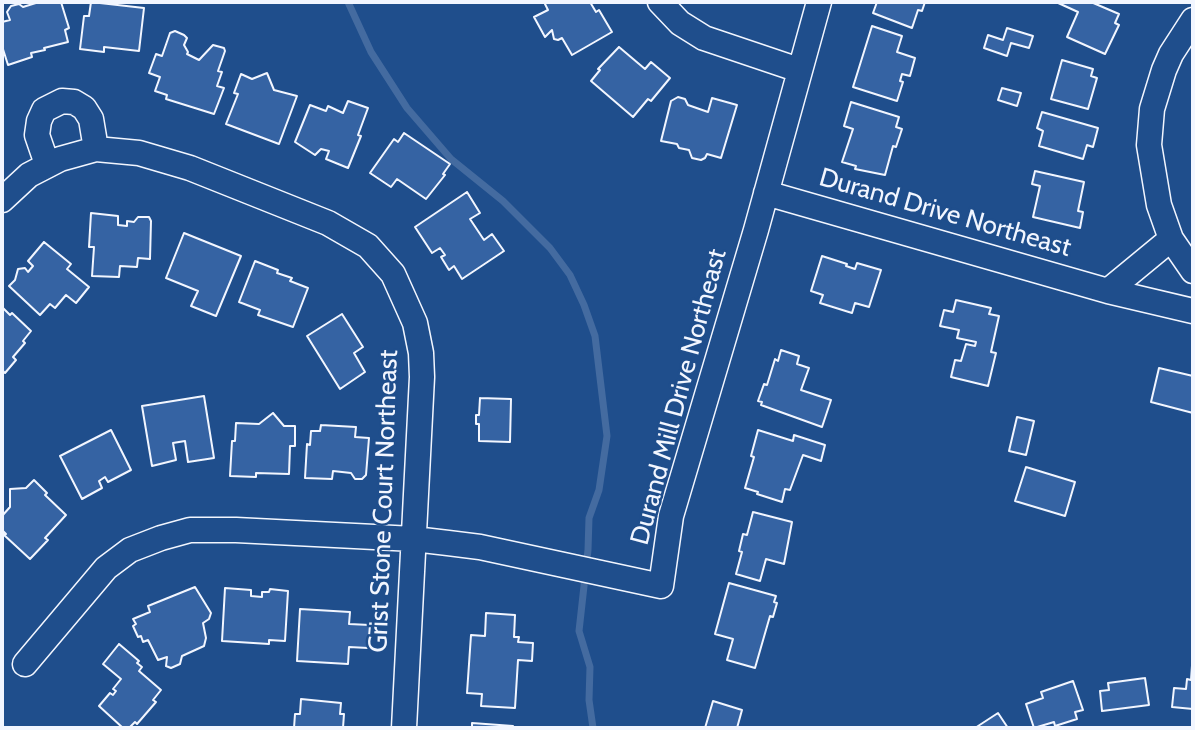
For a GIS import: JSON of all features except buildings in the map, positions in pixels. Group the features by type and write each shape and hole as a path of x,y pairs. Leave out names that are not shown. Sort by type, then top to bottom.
{"street":[{"path":"660,2 680,23 704,38 799,70"},
{"name":"Durand Mill Drive Northeast","path":"25,664 106,568 130,550 174,533 190,530 414,539 480,547 661,586 671,516 756,230 819,2"},
{"path":"1193,20 1164,70 1149,128 1153,177 1159,205 1171,239 1193,271"},
{"path":"47,164 37,135 39,121 44,110 62,101 74,102 85,108 91,120 96,149"},
{"name":"Grist Stone Court Northeast","path":"2,200 29,175 47,164 96,149 115,149 164,159 328,223 368,246 393,274 415,323 421,353 404,728"},
{"name":"Durand Drive Northeast","path":"766,193 1108,291 1193,311"},
{"path":"1108,291 1171,239"}],"waterway":[{"path":"348,2 371,52 407,108 451,159 503,201 550,248 570,275 595,336 607,436 599,490 589,518 579,631 590,667 589,700 593,728"}]}
